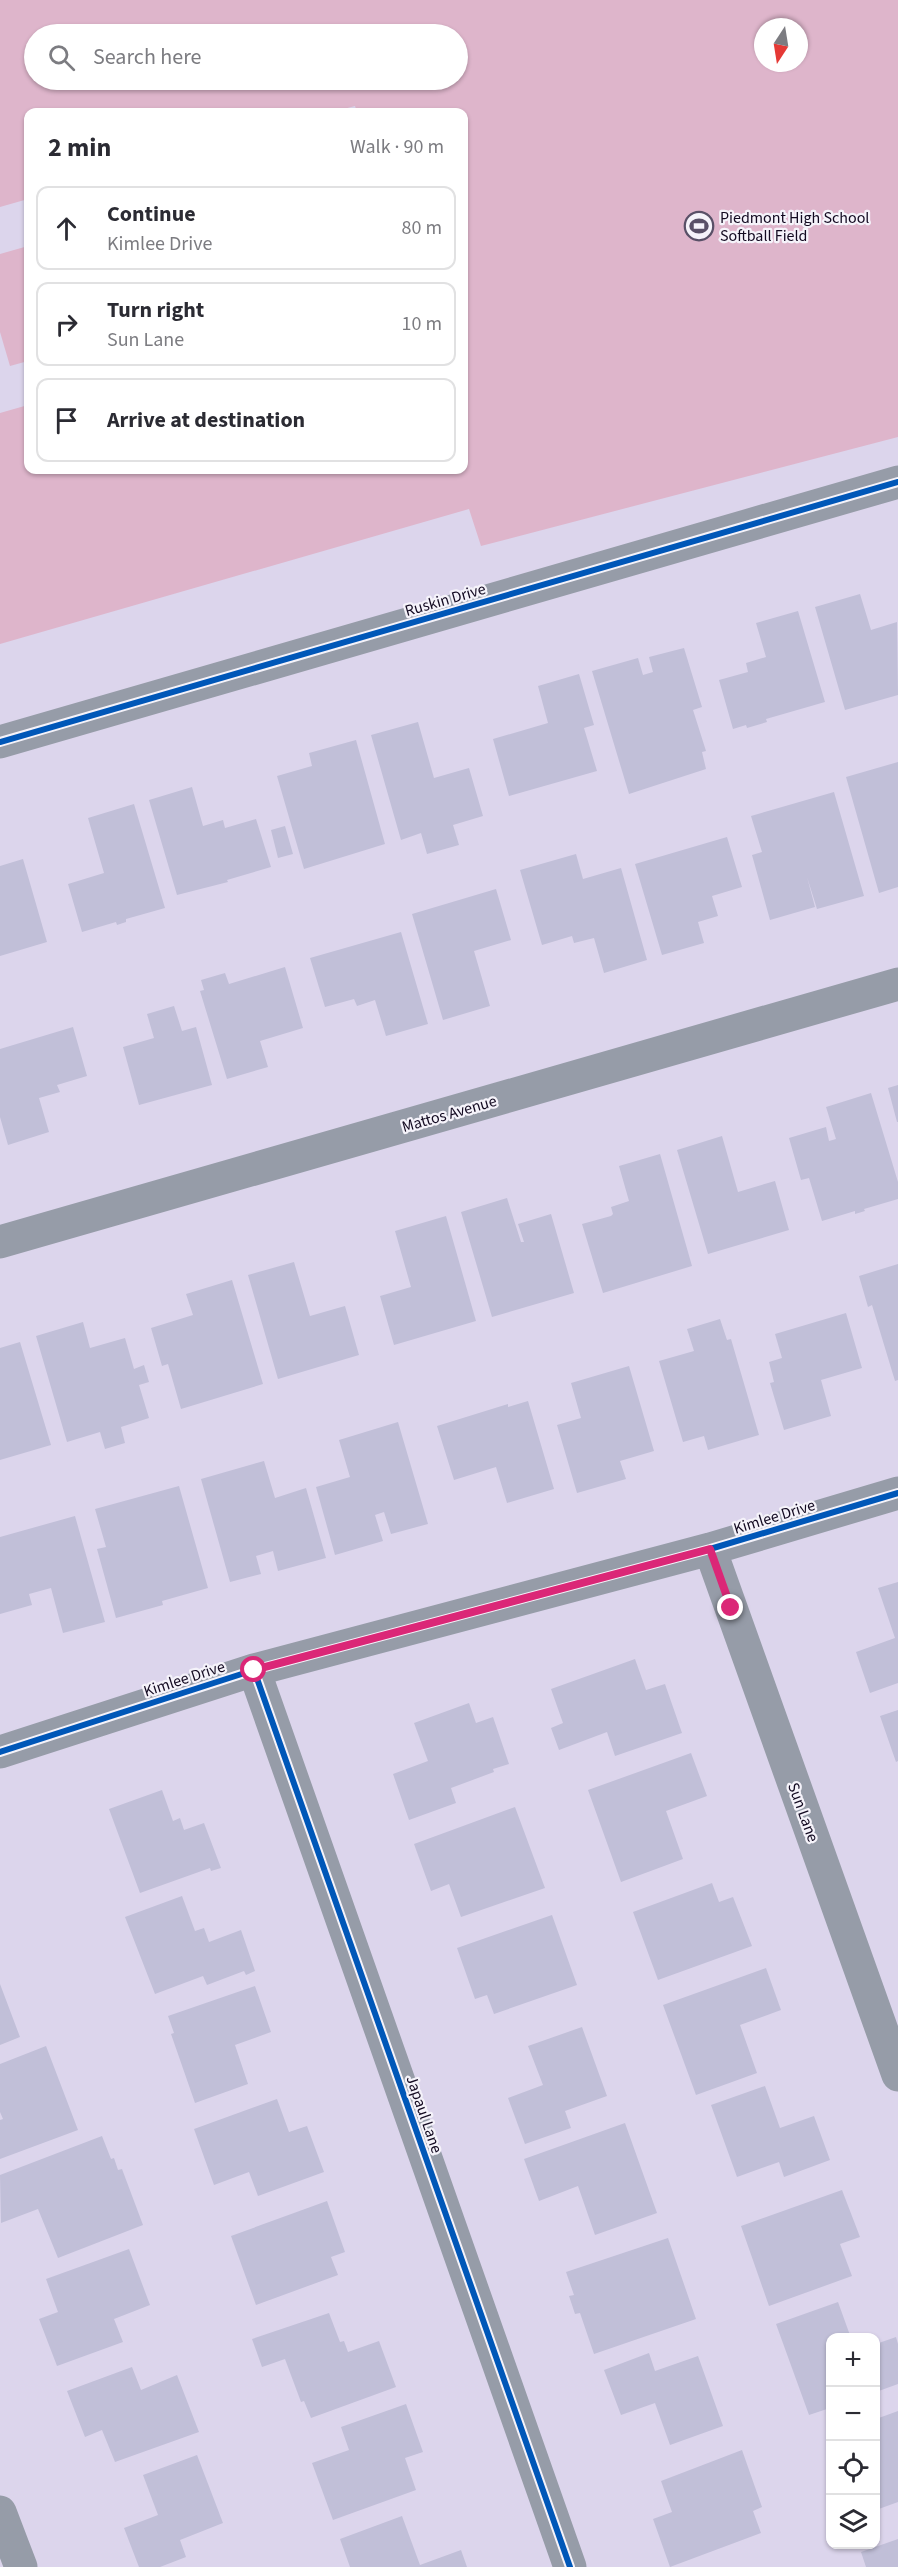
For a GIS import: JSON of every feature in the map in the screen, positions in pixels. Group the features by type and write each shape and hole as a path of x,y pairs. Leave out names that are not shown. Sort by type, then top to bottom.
{"street":[{"name":"Ruskin Drive","path":"0,742 898,482"},
{"name":"Mattos Avenue","path":"0,1242 898,984"},
{"name":"Kimlee Drive","path":"0,1752 254,1670 710,1549 898,1494"},
{"name":"Sun Lane","path":"710,1549 898,2075"},
{"name":"Japaul Lane","path":"254,1670 570,2567"},
{"path":"0,2512 21,2567"}],"shaded area":[{"path":"0,0 898,0 898,437 481,546 469,509 0,644 0,413 24,406 24,474 468,474 468,108 356,108 355,106 347,108 24,108 24,200 0,207"},
{"path":"24,247 24,362 10,366 0,332 0,254"}],"building":[{"path":"860,594 871,630 897,622 898,695 845,710 815,607"},
{"path":"798,611 825,702 766,719 767,722 747,728 746,725 733,729 719,680 748,672 746,663 766,657 756,623"},
{"path":"684,648 702,707 693,710 706,751 702,752 706,769 629,794 592,671 638,658 643,675 653,672 649,657"},
{"path":"579,674 594,725 584,728 597,771 509,796 493,739 548,723 538,686"},
{"path":"418,722 434,778 469,768 483,816 453,825 459,845 427,854 421,833 401,840 371,735"},
{"path":"356,740 385,844 304,869 277,776 312,766 309,753"},
{"path":"898,762 898,887 879,893 846,777"},
{"path":"192,787 203,826 223,820 225,828 256,819 271,867 227,880 228,882 177,895 149,800"},
{"path":"834,792 864,896 817,909 807,877 815,907 770,920 752,855 762,852 751,816"},
{"path":"134,804 165,908 126,919 126,922 117,925 116,922 82,932 68,884 104,873 88,818"},
{"path":"285,826 293,854 278,858 271,830"},
{"path":"727,837 742,887 712,896 718,916 698,922 704,943 662,955 635,864"},
{"path":"576,854 583,879 621,868 647,960 604,973 594,938 574,943 572,936 542,945 520,870"},
{"path":"23,859 47,942 0,956 0,866"},
{"path":"496,889 511,940 474,951 490,1006 443,1020 412,914"},
{"path":"401,932 428,1024 386,1036 375,1000 357,1006 354,999 325,1007 310,958"},
{"path":"285,967 303,1028 260,1041 268,1067 227,1079 200,991 204,990 201,980 225,973 229,984"},
{"path":"174,1006 182,1031 196,1027 212,1085 139,1105 123,1047 154,1038 147,1014"},
{"path":"73,1027 87,1076 57,1085 60,1092 39,1098 49,1132 8,1145 0,1117 0,1049"},
{"path":"898,1085 898,1122 897,1122 888,1088"},
{"path":"871,1093 898,1182 898,1199 855,1214 855,1211 822,1221 809,1178 801,1180 789,1138 826,1127 829,1141 836,1139 826,1107"},
{"path":"722,1136 738,1192 775,1181 789,1230 708,1254 677,1150"},
{"path":"660,1154 692,1266 603,1293 582,1224 611,1216 613,1214 611,1207 629,1201 619,1166"},
{"path":"507,1198 521,1242 524,1242 518,1224 551,1214 574,1293 492,1317 461,1212"},
{"path":"446,1216 476,1321 394,1345 380,1296 411,1287 395,1231"},
{"path":"294,1262 310,1316 345,1306 359,1355 278,1379 248,1275"},
{"path":"898,1264 898,1380 895,1381 872,1305 868,1307 859,1276"},
{"path":"232,1280 263,1384 181,1409 168,1364 162,1366 151,1328 193,1315 186,1294"},
{"path":"846,1313 862,1368 821,1380 831,1416 784,1430 770,1383 774,1382 769,1362 782,1358 775,1334"},
{"path":"720,1319 727,1340 731,1339 759,1435 708,1450 704,1436 683,1442 659,1361 694,1351 687,1329"},
{"path":"83,1322 90,1348 125,1338 134,1369 144,1365 149,1382 139,1385 149,1418 121,1427 125,1443 105,1449 100,1432 67,1442 36,1336"},
{"path":"20,1342 51,1445 0,1460 0,1348"},
{"path":"629,1366 654,1451 620,1461 626,1479 577,1493 557,1425 581,1418 571,1383"},
{"path":"528,1401 554,1489 507,1503 496,1467 454,1480 437,1426 508,1404 508,1407"},
{"path":"398,1422 428,1524 391,1534 384,1512 375,1515 383,1541 335,1555 316,1487 350,1477 339,1440"},
{"path":"264,1461 275,1498 306,1488 326,1558 278,1571 273,1551 256,1556 261,1574 230,1582 201,1479"},
{"path":"179,1486 208,1588 162,1601 163,1605 116,1618 97,1549 106,1547 95,1509"},
{"path":"75,1516 105,1622 63,1633 51,1588 29,1594 32,1605 0,1614 0,1537"},
{"path":"898,1582 898,1683 870,1693 856,1652 895,1638 878,1588"},
{"path":"635,1659 646,1690 665,1684 682,1733 615,1756 607,1732 559,1750 551,1728 563,1723 551,1689"},
{"path":"469,1703 476,1723 493,1717 509,1764 451,1788 456,1803 409,1820 393,1774 428,1761 414,1723"},
{"path":"898,1710 898,1761 896,1762 880,1716"},
{"path":"691,1753 707,1796 666,1811 683,1859 621,1882 588,1790"},
{"path":"162,1790 173,1821 180,1818 184,1830 204,1823 221,1868 211,1871 210,1868 140,1893 109,1809"},
{"path":"515,1807 545,1888 461,1917 449,1884 431,1891 414,1844"},
{"path":"712,1883 719,1902 733,1897 752,1946 658,1980 633,1912"},
{"path":"182,1896 195,1931 204,1928 209,1942 241,1930 255,1971 246,1975 244,1971 207,1985 203,1976 155,1994 125,1917"},
{"path":"552,1915 577,1985 494,2014 487,1995 475,1999 457,1948"},
{"path":"766,1968 781,2010 740,2025 757,2073 696,2095 663,2005"},
{"path":"0,1984 20,2037 0,2045"},
{"path":"255,1986 271,2032 235,2045 248,2084 195,2103 171,2034 174,2033 168,2016"},
{"path":"582,2027 607,2096 565,2111 571,2128 525,2144 508,2098 543,2085 528,2046"},
{"path":"46,2046 78,2130 0,2159 0,2120 3,2119 0,2112 0,2064"},
{"path":"765,2086 780,2128 814,2116 830,2160 784,2177 779,2162 737,2177 711,2105"},
{"path":"277,2099 289,2132 307,2126 324,2172 258,2196 249,2172 214,2185 194,2129"},
{"path":"625,2123 657,2213 595,2235 578,2186 539,2201 524,2159"},
{"path":"102,2136 111,2159 114,2158 118,2170 122,2169 143,2225 58,2258 38,2209 1,2223 0,2175"},
{"path":"842,2190 860,2237 840,2244 852,2276 769,2306 741,2226"},
{"path":"327,2201 345,2252 331,2257 338,2275 256,2305 231,2236"},
{"path":"668,2238 696,2319 594,2354 580,2313 575,2314 569,2296 574,2295 566,2272"},
{"path":"129,2249 150,2305 114,2319 123,2342 57,2366 39,2319 58,2312 46,2279"},
{"path":"838,2302 849,2333 826,2333 826,2409 809,2415 776,2324"},
{"path":"329,2313 340,2342 344,2341 348,2352 379,2341 396,2387 311,2418 304,2401 301,2402 285,2359 262,2367 252,2339"},
{"path":"896,2337 898,2384 880,2391 880,2387 880,2343"},
{"path":"649,2353 655,2371 698,2356 723,2426 670,2445 655,2403 621,2415 604,2370"},
{"path":"132,2367 141,2390 177,2375 199,2432 115,2462 102,2430 85,2437 67,2391"},
{"path":"406,2404 423,2452 405,2458 416,2490 333,2520 312,2463 349,2450 341,2427"},
{"path":"898,2411 898,2502 880,2509 880,2441 880,2418"},
{"path":"742,2450 762,2507 753,2511 761,2533 670,2567 653,2519 672,2512 661,2481"},
{"path":"197,2455 223,2523 180,2540 186,2557 160,2567 139,2567 124,2528 158,2515 143,2475"},
{"path":"402,2516 420,2565 461,2550 467,2567 350,2567 340,2539"},
{"path":"898,2539 898,2567 866,2567 861,2552 880,2549 880,2545"}],"cycle path":[{"path":"0,742 898,482"},
{"path":"0,1752 254,1670 710,1549 898,1493"},
{"path":"254,1670 570,2567"}],"place":[{"name":"Piedmont High School Softball Field","path":"699,226"}],"route":[{"path":"254,1670 710,1549 731,1608"}]}
